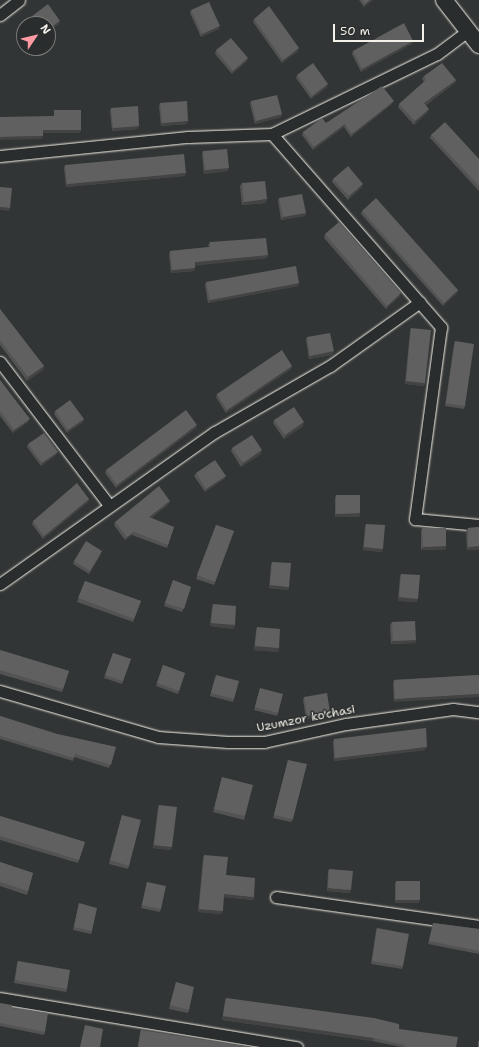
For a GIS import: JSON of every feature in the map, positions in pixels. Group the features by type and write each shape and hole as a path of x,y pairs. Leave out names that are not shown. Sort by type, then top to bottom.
{"main road":[{"path":"444,0 479,45"}],"street":[{"path":"0,15 20,0"},
{"path":"0,156 188,137 272,134 437,54 468,31"},
{"path":"272,134 420,302 441,328 415,519 479,525"},
{"path":"0,584 109,505 215,432 330,366 420,302"},
{"path":"0,362 109,505"},
{"name":"Uzumzor ko'chasi","path":"0,691 158,737 228,742 264,742 346,724 453,709 479,712"},
{"path":"276,897 479,926"},
{"path":"0,998 297,1047"}],"building":[{"path":"362,0 370,0 365,4"},
{"path":"209,2 220,26 202,34 191,10"},
{"path":"48,4 60,21 56,24 56,16 32,16"},
{"path":"269,6 299,48 283,60 254,19"},
{"path":"404,23 413,41 362,69 353,51"},
{"path":"231,38 248,58 233,71 216,50"},
{"path":"313,63 328,84 312,96 297,75"},
{"path":"442,63 456,80 424,103 429,109 415,121 399,104 426,80 424,76"},
{"path":"382,86 394,101 352,134 345,124 314,147 303,132 322,118 326,123"},
{"path":"277,95 282,114 256,121 251,101"},
{"path":"187,101 188,121 162,123 160,103"},
{"path":"138,106 139,126 113,128 111,108"},
{"path":"54,110 81,110 81,130 43,130 43,136 0,137 0,117 54,116"},
{"path":"445,122 479,159 479,186 431,135"},
{"path":"227,149 229,168 205,170 203,151"},
{"path":"184,154 186,173 67,184 65,165"},
{"path":"348,166 363,184 349,196 333,179"},
{"path":"265,181 267,199 244,202 242,183"},
{"path":"0,187 12,188 10,208 0,207"},
{"path":"302,194 306,213 283,217 279,198"},
{"path":"376,198 458,290 444,303 362,211"},
{"path":"339,222 401,293 387,306 325,234"},
{"path":"266,238 268,255 195,262 195,268 172,270 170,251 210,247 210,242"},
{"path":"296,266 299,283 210,300 206,282"},
{"path":"0,309 44,366 28,377 0,340"},
{"path":"411,328 431,330 425,383 406,381"},
{"path":"330,333 334,351 310,356 307,337"},
{"path":"455,341 474,344 465,406 446,403"},
{"path":"282,350 292,366 227,410 217,394"},
{"path":"0,380 30,419 14,430 0,411"},
{"path":"70,400 84,419 68,430 55,411"},
{"path":"294,407 304,422 285,435 274,420"},
{"path":"186,410 197,425 117,485 106,470"},
{"path":"44,433 58,452 42,463 28,444"},
{"path":"252,435 262,450 243,463 232,448"},
{"path":"215,460 226,476 206,489 196,473"},
{"path":"77,483 89,499 44,536 33,521"},
{"path":"159,486 170,501 149,517 174,527 168,545 134,532 127,537 115,522"},
{"path":"336,495 360,495 360,513 336,514"},
{"path":"366,524 385,525 383,549 364,547"},
{"path":"216,525 234,531 215,582 197,575"},
{"path":"479,527 479,546 468,547 468,528"},
{"path":"422,528 446,528 446,546 423,547"},
{"path":"86,541 102,551 90,571 74,561"},
{"path":"272,562 291,563 289,587 270,585"},
{"path":"401,574 420,575 418,599 399,597"},
{"path":"173,580 191,587 184,609 165,603"},
{"path":"85,581 141,601 134,619 78,598"},
{"path":"213,604 236,606 235,625 211,623"},
{"path":"415,621 416,640 393,641 392,622"},
{"path":"257,627 280,629 279,648 255,646"},
{"path":"0,650 69,671 63,689 0,670"},
{"path":"113,653 131,659 123,681 105,675"},
{"path":"163,665 185,673 179,691 157,683"},
{"path":"216,675 239,681 234,699 211,693"},
{"path":"479,675 479,694 395,699 394,680"},
{"path":"260,688 283,694 278,713 255,707"},
{"path":"327,693 330,712 307,716 304,697"},
{"path":"0,716 57,734 116,747 111,765 75,754 74,758 0,736"},
{"path":"426,728 427,747 335,758 334,739"},
{"path":"288,760 307,764 293,819 274,815"},
{"path":"222,777 253,785 245,816 214,809"},
{"path":"159,805 177,807 172,847 154,845"},
{"path":"122,815 141,820 129,866 110,860"},
{"path":"0,816 85,842 79,860 0,836"},
{"path":"204,855 228,857 226,875 255,878 254,897 224,894 223,911 199,909"},
{"path":"0,862 33,873 28,891 0,882"},
{"path":"329,869 353,871 351,890 328,888"},
{"path":"396,881 420,881 420,900 396,900"},
{"path":"147,882 166,886 161,909 142,905"},
{"path":"79,903 97,908 92,931 74,927"},
{"path":"433,923 479,929 479,951 429,941"},
{"path":"377,928 409,934 403,966 372,961"},
{"path":"18,961 70,970 67,989 15,980"},
{"path":"176,982 194,987 189,1010 170,1005"},
{"path":"226,998 374,1018 399,1024 399,1029 458,1037 456,1047 405,1047 405,1045 374,1038 223,1016"},
{"path":"0,1003 12,1005 12,1008 48,1013 45,1032 0,1023"},
{"path":"85,1025 103,1029 100,1047 80,1047"},
{"path":"141,1030 251,1047 138,1047"}]}
